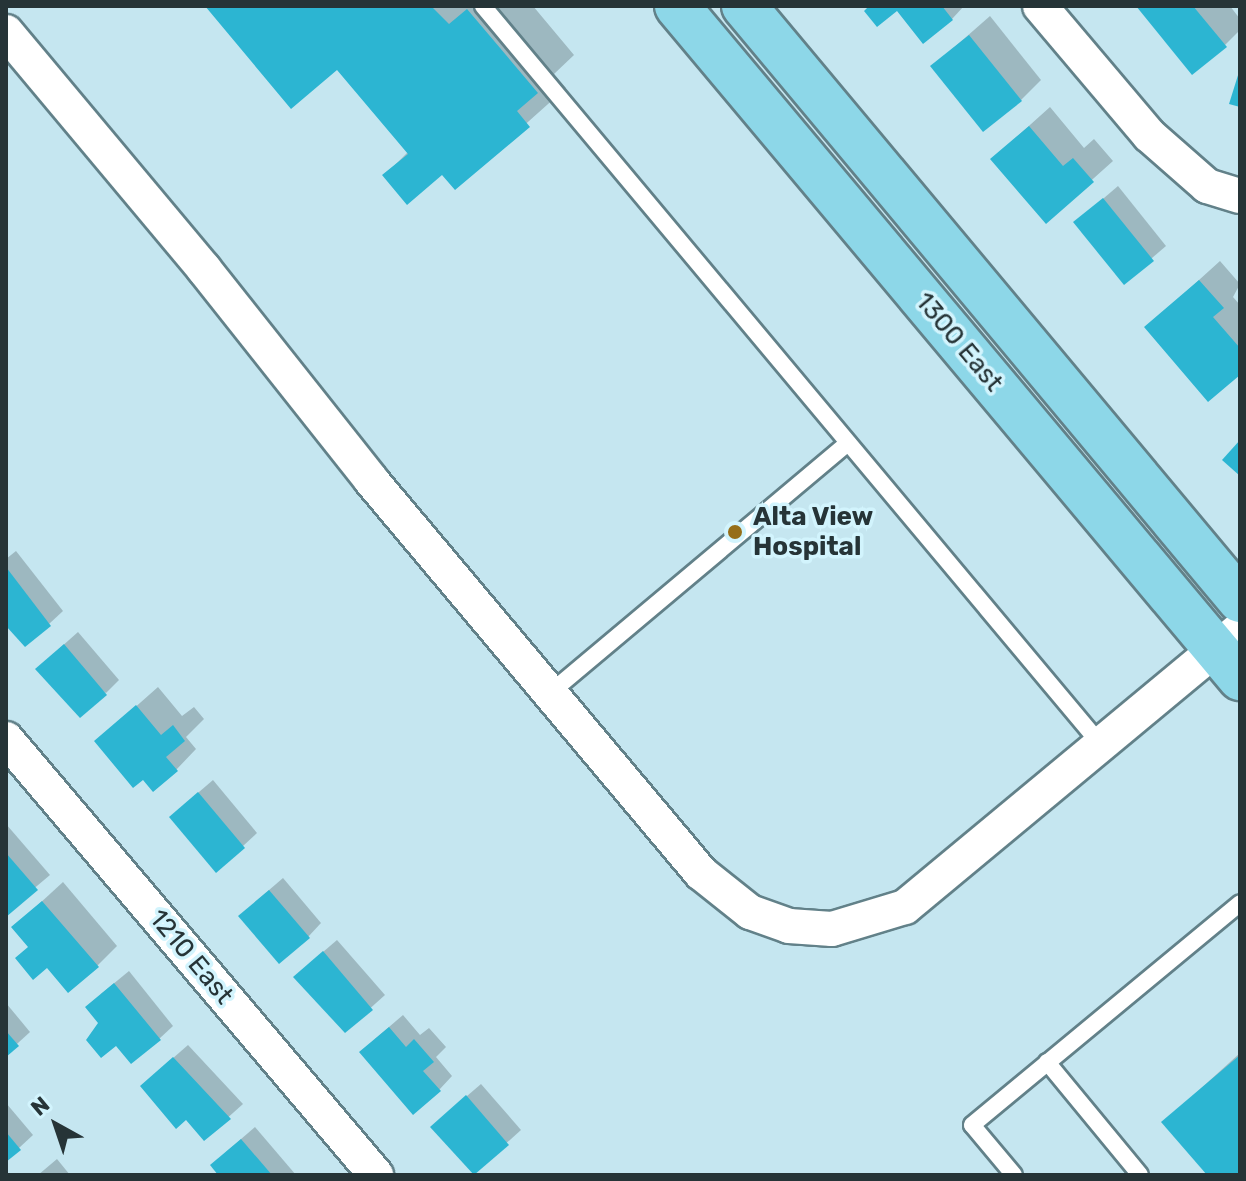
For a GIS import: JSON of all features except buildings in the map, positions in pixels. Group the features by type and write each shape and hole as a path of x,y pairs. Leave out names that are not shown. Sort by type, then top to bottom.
{"main road":[{"name":"1300 East","path":"677,6 1232,652"},
{"name":"1300 East","path":"744,6 1240,600"}],"street":[{"path":"1040,6 1149,135 1207,186 1240,196"},
{"path":"6,32 550,693 716,888 769,920 811,929 853,926 905,907 1102,746 1232,652"},
{"name":"1210 East","path":"6,739 376,1175"}],"lane":[{"path":"483,6 1102,746"},
{"path":"550,693 848,443"},
{"path":"1014,1175 972,1125 1240,903"},
{"path":"1047,1062 1140,1175"}],"place":[{"name":"Alta View Hospital","path":"735,532"}]}
